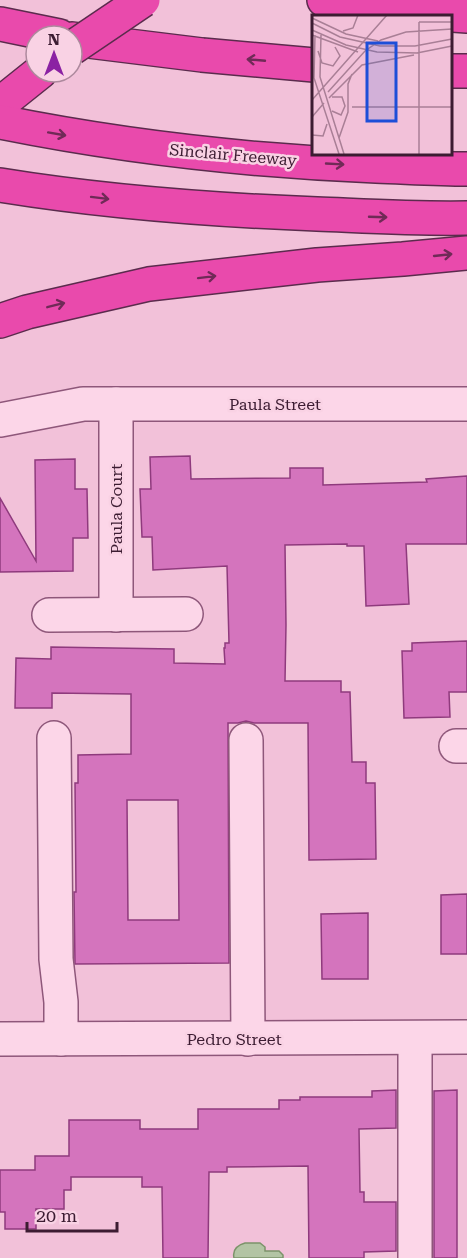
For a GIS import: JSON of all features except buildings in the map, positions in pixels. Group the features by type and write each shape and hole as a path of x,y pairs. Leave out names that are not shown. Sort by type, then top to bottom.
{"highway":[{"path":"84,40 143,0"},
{"path":"324,0 467,16"},
{"path":"0,24 24,29"},
{"path":"84,40 202,55 312,65"},
{"path":"0,104 25,84"},
{"name":"Sinclair Freeway","path":"0,123 72,136 241,157 328,164 467,169"},
{"path":"0,185 189,207 350,216 467,218"},
{"path":"0,321 27,312 149,284 293,267 467,253"}],"street":[{"name":"Paula Street","path":"0,420 83,404 467,404"},
{"name":"Paula Court","path":"116,404 116,615"},
{"path":"49,615 186,614"},
{"path":"54,738 56,959 61,1002 61,1039"},
{"path":"246,740 248,1039"},
{"name":"Pedro Street","path":"0,1039 467,1037"},
{"path":"415,1038 415,1258"}],"shaded area":[{"path":"245,1243 260,1243 265,1247 265,1251 279,1251 283,1258 234,1258 236,1248"}]}
